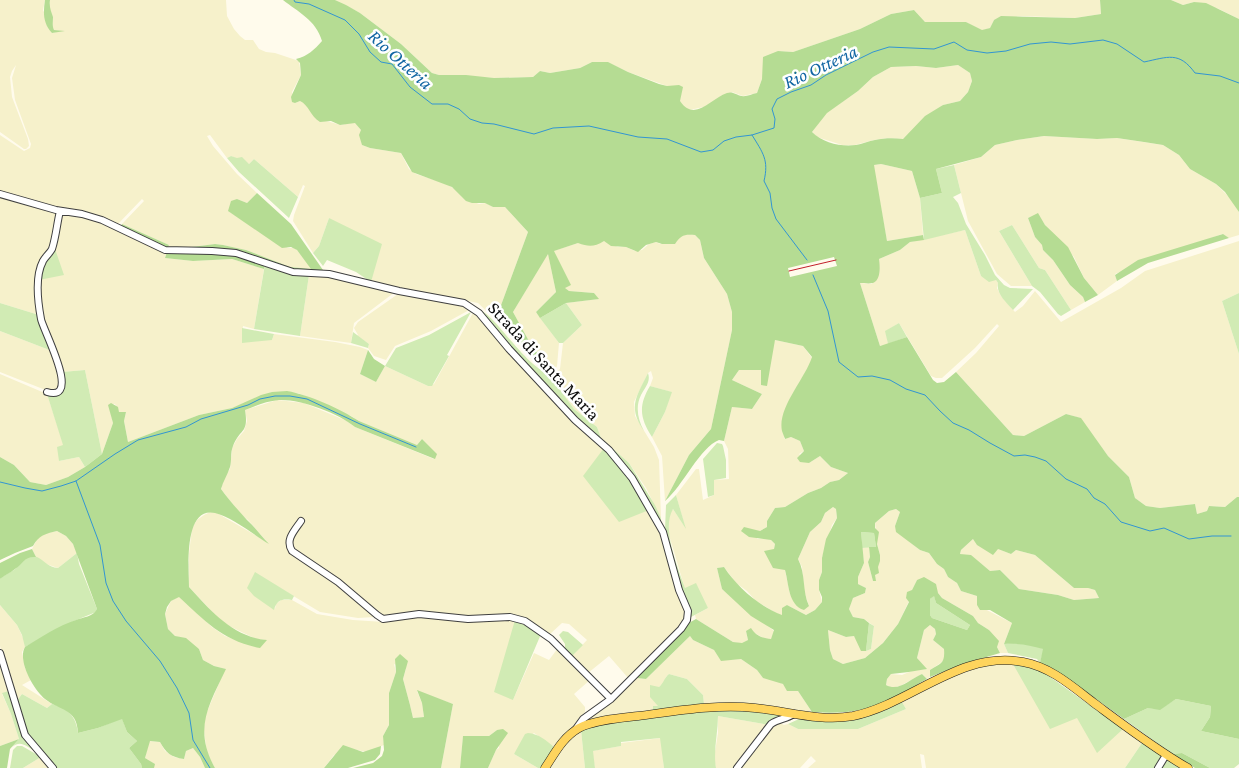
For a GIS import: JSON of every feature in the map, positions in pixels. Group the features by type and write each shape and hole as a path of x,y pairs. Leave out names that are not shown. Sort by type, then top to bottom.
{"main road":[{"path":"545,768 562,742 575,730 588,724 718,706 748,707 830,718 859,714 884,706 970,665 1013,660 1033,664 1057,676 1166,755 1188,768"}],"street":[{"name":"Strada di Santa Maria","path":"0,194 60,211 82,214 102,220 165,250 212,250 236,253 293,272 329,274 399,292 464,303 479,314 575,420 614,455 632,478 663,532 679,590 687,609 686,620 681,629 611,699 583,719 575,730"},
{"path":"47,392 54,394 60,390 61,375 58,360 41,320 37,287 43,261 52,247 60,211"},
{"path":"300,521 289,541 292,551 338,582 378,617 389,619 419,614 464,618 510,617 521,620 551,639 611,699"},
{"path":"0,653 25,735 53,768"},
{"path":"737,768 771,724 794,714"},
{"path":"1158,768 1166,755"}],"shaded area":[{"path":"0,0 45,0 43,10 52,33 61,31 52,28 53,19 49,8 50,0 226,0 227,16 240,36 245,40 253,40 259,49 266,52 299,61 301,75 292,92 295,103 300,101 305,103 326,121 341,125 355,122 361,130 362,145 401,153 409,169 416,174 447,184 459,192 462,197 479,204 486,203 493,207 505,207 528,232 500,308 501,325 478,303 371,282 329,218 319,246 313,253 293,221 305,186 303,185 298,197 254,159 249,164 231,156 227,158 210,135 207,136 213,146 237,174 257,193 247,203 237,199 230,207 230,212 288,248 297,250 312,269 290,267 246,250 223,245 168,247 169,245 122,224 144,201 142,199 118,224 0,192 0,135 24,151 30,148 31,144 15,100 12,78 16,65 10,77 12,97 29,146 24,149 0,132"},
{"path":"335,0 1100,0 1101,14 1075,18 1022,16 994,20 990,28 981,31 966,22 925,22 914,10 891,14 860,29 793,52 778,51 762,79 757,93 743,96 732,92 704,107 689,110 684,107 667,86 607,62 592,62 580,68 550,73 540,71 533,77 494,78 432,73 401,44 360,13"},
{"path":"1171,0 1239,0 1239,19 1219,9 1194,2 1183,5"},
{"path":"958,65 970,73 972,81 968,92 960,101 943,105 903,139 888,138 855,145 842,145 817,137 812,132 826,113 858,91 873,77 891,67 916,66 936,68"},
{"path":"1044,136 1097,139 1117,138 1163,145 1179,155 1190,169 1216,184 1232,200 1239,212 1239,235 1229,238 1222,234 1115,274 1117,281 1098,295 1084,278 1074,257 1045,225 1038,214 1028,218 1035,237 1042,245 1043,250 1053,260 1070,285 1083,297 1085,302 1071,310 1045,270 1039,268 1012,225 999,231 1032,286 1011,286 997,274 968,221 954,165 981,157 995,145"},
{"path":"881,164 912,171 920,198 923,235 887,241 873,165"},
{"path":"0,197 56,213 51,245 42,260 39,315 0,303"},
{"path":"61,213 92,219 167,252 165,258 193,261 232,259 264,269 254,329 243,326 242,334 272,340 274,334 360,347 368,350 360,374 376,382 385,366 428,386 434,384 474,311 604,448 649,510 661,533 675,587 684,609 683,623 629,679 609,656 588,673 571,657 587,640 569,624 562,623 549,635 529,621 515,620 513,700 534,653 549,660 558,648 590,680 574,694 585,707 585,712 555,748 534,733 514,754 538,768 488,768 496,750 499,748 497,730 489,736 463,737 460,768 441,768 453,704 417,691 422,703 424,717 413,718 403,679 406,669 394,664 396,672 389,693 389,725 383,736 384,745 367,752 352,749 334,755 324,768 215,768 207,754 204,719 225,669 203,660 199,649 175,636 168,629 165,614 171,601 179,596 212,627 225,636 254,646 266,640 256,639 227,625 189,587 189,554 192,528 197,520 204,515 210,512 217,513 267,542 248,520 240,514 221,489 224,478 230,469 232,448 244,431 247,421 245,410 277,400 304,403 347,421 355,427 434,459 422,439 417,445 298,393 272,392 232,408 199,415 128,442 124,421 126,412 119,412 115,404 109,405 113,423 102,454 85,370 62,372 43,322 39,280 54,246","holes":["289,535 293,550 384,616 468,617 513,620 414,617 384,622 353,620 317,614 292,600 281,600 276,604 275,609 255,573 320,612 358,618 374,617 336,584 293,556"]},
{"path":"965,230 981,276 996,280 1001,296 1015,312 1023,306 1035,291 1061,322 1121,288 1145,271 1239,241 1239,293 1222,301 1239,354 1239,497 1225,507 1209,506 1207,511 1197,514 1195,504 1160,508 1146,506 1135,498 1129,477 1108,456 1080,418 1066,414 1024,436 1013,435 956,372 976,353 999,326 997,324 975,348 942,378 931,376 899,323 886,331 888,344 880,346 860,283 872,284 879,259 900,250 910,242"},
{"path":"684,234 695,235 700,240 704,258 727,294 732,312 732,330 711,429 689,455 665,501 662,456 652,437 665,412 671,392 650,386 653,378 651,371 648,373 634,402 635,416 654,447 659,460 661,518 646,488 629,463 601,438 597,427 574,409 550,376 560,369 563,343 582,325 566,303 598,299 594,293 569,291 564,288 570,285 553,251 578,243 604,241 635,251 642,250 649,244 656,242 669,244"},
{"path":"548,253 556,292 536,312 559,343 557,366 552,370 549,369 530,343 513,312"},
{"path":"309,275 324,275 395,292 354,323 351,343 300,336"},
{"path":"398,294 459,304 471,309 431,331 395,346 386,360 374,356 368,348 369,344 357,336 354,328 358,322"},
{"path":"0,331 52,351 59,370 59,389 48,391 0,372"},
{"path":"775,340 803,346 812,358 792,395 784,439 791,437 800,441 804,451 799,454 809,463 820,456 831,467 848,473 839,480 830,482 808,493 785,507 775,508 767,521 767,527 760,531 757,539 766,538 775,544 774,549 785,570 790,594 809,606 804,591 802,567 798,559 810,532 821,522 825,513 833,507 836,509 837,518 832,525 822,558 819,590 822,602 815,610 806,615 787,605 783,616 776,613 756,601 736,583 724,567 717,568 722,589 774,631 771,640 746,631 748,640 742,644 733,642 696,619 695,615 708,608 685,589 669,535 668,516 673,509 685,527 676,495 696,469 699,469 703,500 714,495 714,480 729,479 728,449 724,441 732,407 752,409 762,394 732,380 739,370 762,370"},
{"path":"0,374 47,394 64,446 59,461 79,457 85,467 68,477 46,485 30,482 14,465 0,457"},
{"path":"896,509 900,512 895,526 911,543 920,550 929,553 937,564 944,569 948,577 957,583 961,591 977,596 977,605 1012,623 1004,644 1008,653 1000,653 989,630 978,623 973,616 942,598 938,593 917,580 898,624 883,643 865,658 843,664 833,659 828,630 846,637 854,636 866,651 871,649 874,626 864,619 853,617 849,609 850,603 853,598 865,593 866,588 858,584 858,577 864,563 862,548 869,547 870,557 868,562 873,581 880,555 875,523 889,511"},
{"path":"57,531 66,536 73,544 77,553 58,568 46,564 36,557 32,549 37,539 43,534"},
{"path":"973,539 1011,554 1016,550 1035,555 1074,588 1095,590 1099,598 1074,600 1058,595 1019,589 1000,570 990,571 980,563 960,554 961,550"},
{"path":"0,605 17,625 25,642 22,652 25,668 31,680 22,685 52,704 47,708 22,694 16,702 0,646"},
{"path":"930,625 935,629 936,634 933,640 944,649 945,657 942,662 930,670 930,677 927,679 922,674 900,686 892,688 886,685 887,679 891,674 902,675 914,670 926,669 917,658 924,630"},
{"path":"690,636 693,640 714,650 721,660 741,659 757,670 763,678 772,679 798,691 812,712 740,703 704,704 703,695 687,679 669,674 664,683 659,687 658,706 653,711 587,720 612,702 637,678 646,679"},
{"path":"0,661 9,691 2,694 19,739 0,746"},
{"path":"990,664 1013,664 1077,717 1123,729 1142,743 1125,768 926,768 924,755 920,754 922,768 808,768 816,761 811,756 800,768 739,768 772,726 778,722 798,729 858,729 906,709 902,702 951,677"},
{"path":"718,716 769,725 735,768 716,768 714,758 718,733"},
{"path":"581,730 585,768 548,768 565,743"},
{"path":"661,738 664,768 595,768 592,751 621,746 621,743"},
{"path":"149,741 160,742 165,751 174,757 184,759 186,751 193,748 205,768 154,768 154,764 145,758"},
{"path":"41,757 50,768 23,768"}],"green space":[{"path":"45,0 50,0 54,30 65,31 52,33 49,29 44,18"},
{"path":"283,0 335,0 346,5 360,13 401,44 432,73 439,75 494,78 533,77 540,71 550,73 580,68 592,62 608,62 659,84 683,87 680,101 691,110 703,107 727,93 747,96 757,93 762,79 763,57 778,51 793,52 860,29 891,14 914,10 925,22 966,22 982,30 990,28 994,20 1001,16 1075,18 1101,14 1100,0 1171,0 1183,5 1194,2 1206,3 1239,19 1239,212 1225,192 1216,184 1190,169 1179,155 1163,145 1117,138 1097,139 1044,136 995,145 981,157 936,169 942,193 920,198 912,171 881,164 874,165 887,241 923,235 924,240 910,242 900,250 879,259 879,273 876,281 873,283 860,283 880,346 907,337 933,380 937,383 944,382 956,372 1013,435 1024,436 1066,414 1081,418 1108,456 1129,477 1135,498 1146,506 1160,508 1195,504 1197,514 1207,511 1209,506 1225,507 1239,497 1239,739 1201,731 1210,717 1211,706 1176,699 1160,710 1148,708 1124,719 1057,671 1040,663 1043,649 1033,646 1004,644 1012,623 990,610 980,610 977,605 977,596 961,591 957,583 948,577 944,569 937,564 929,553 920,550 896,532 895,526 900,512 896,509 889,511 875,523 875,528 879,532 877,544 880,555 879,573 875,575 876,581 873,581 868,562 870,557 869,547 876,547 874,533 861,532 864,563 858,577 858,584 866,588 865,593 853,598 849,609 853,617 864,619 869,623 866,651 861,651 854,636 846,637 828,630 833,659 843,664 865,658 883,643 898,624 909,602 906,598 907,592 912,590 917,580 924,577 936,584 938,593 942,598 973,616 978,623 989,630 999,641 997,647 1000,653 963,664 930,677 930,670 942,662 944,649 933,640 936,634 935,629 930,625 924,630 917,658 927,669 891,674 887,679 886,685 891,687 900,686 922,674 927,679 903,694 881,704 870,708 836,713 812,712 798,691 787,691 783,684 763,678 757,670 741,659 721,661 714,650 693,640 690,636 646,679 637,678 687,624 696,619 733,642 742,643 748,640 746,631 751,628 760,636 771,639 774,630 751,616 722,589 717,568 724,567 735,582 750,596 765,607 782,615 782,608 787,605 806,615 815,610 822,602 819,580 822,572 822,558 826,539 837,518 836,509 833,507 825,513 821,522 810,532 798,559 809,606 804,610 795,604 792,599 785,570 773,568 764,551 774,549 775,544 771,540 749,537 741,531 744,527 760,531 767,527 767,521 775,508 785,507 830,482 839,480 848,473 831,467 820,456 809,463 800,462 797,458 804,451 800,441 791,437 785,439 782,431 782,422 787,403 812,357 803,346 775,340 767,386 761,385 761,370 739,370 732,380 762,394 752,409 732,407 724,441 719,440 705,450 665,501 689,455 711,429 732,330 732,312 727,294 704,258 700,240 695,235 685,235 675,244 656,242 646,245 638,252 626,247 611,246 604,241 591,246 578,243 554,251 571,285 565,288 569,291 594,293 599,299 566,303 540,318 536,312 556,292 548,254 513,312 530,343 549,369 546,368 501,325 500,308 528,232 505,207 493,207 485,203 466,201 452,187 412,172 401,153 362,145 359,135 361,130 355,123 340,125 331,121 320,122 303,103 300,101 292,102 291,97 301,75 300,63 296,59 310,52 322,41 311,22","holes":["958,65 970,73 972,81 968,92 960,101 943,105 925,116 903,139 882,139 856,145 844,145 821,139 812,132 827,113 858,91 873,77 891,67 916,66 936,68","834,257 837,266 790,277 788,268","973,539 977,545 993,555 998,549 1011,554 1016,550 1035,555 1074,588 1095,590 1099,598 1074,600 1058,595 1019,589 1000,570 990,571 971,555 960,554 961,550","934,596 936,603 970,625 967,630 932,618 930,615 930,599"]},
{"path":"231,156 242,157 249,164 254,159 298,197 289,218 239,172 227,158"},
{"path":"954,165 961,193 953,197 958,203 966,224 995,275 1004,285 1010,288 1033,289 1013,310 1000,294 996,280 989,282 981,276 965,230 924,240 920,198 942,193 936,169"},
{"path":"257,193 291,224 323,270 319,272 297,272 248,255 165,248 121,226 122,224 169,245 168,247 223,245 246,250 290,267 311,269 297,250 291,247 282,248 228,211 231,201 237,199 247,203"},
{"path":"1038,213 1045,225 1068,247 1084,278 1098,295 1085,302 1083,297 1070,285 1053,260 1043,250 1042,245 1035,237 1028,218"},
{"path":"329,218 382,244 371,282 356,272 327,260 323,266 313,253 319,246"},
{"path":"1012,225 1039,268 1045,270 1071,310 1061,316 1040,292 1032,286 999,231"},
{"path":"1223,234 1229,238 1148,263 1117,281 1115,275 1138,260"},
{"path":"54,246 64,275 39,280 42,267"},
{"path":"167,252 229,253 265,264 264,269 232,259 193,261 165,258"},
{"path":"265,264 309,275 300,336 254,329"},
{"path":"1239,293 1239,354 1222,301"},
{"path":"0,303 39,315 52,351 0,331"},
{"path":"566,303 582,325 563,343 559,343 540,318"},
{"path":"475,308 483,311 532,363 542,371 553,375 550,376 574,409 597,427 601,438 629,463 655,505 661,518 661,523 642,488 622,461 578,420"},
{"path":"471,312 432,386 428,386 385,366 396,348 429,335"},
{"path":"899,323 907,337 888,344 885,331"},
{"path":"242,328 274,334 272,340 242,343"},
{"path":"353,332 369,344 368,348 351,343"},
{"path":"368,350 374,359 385,366 376,382 360,374"},
{"path":"85,370 102,454 85,467 79,457 59,461 57,447 63,445 47,394 58,393 62,372"},
{"path":"648,373 648,382 639,400 638,409 644,431 639,423 635,408 637,395"},
{"path":"650,386 672,392 665,412 652,437 645,424 642,412 646,393"},
{"path":"287,391 324,403 359,421 417,445 422,439 437,454 435,459 355,427 329,412 308,404 279,400 245,410 245,427 233,446 230,467 221,489 269,544 222,515 205,513 197,519 190,541 189,587 214,614 233,628 255,638 267,640 260,648 247,645 215,629 179,597 171,601 165,614 168,629 175,636 186,638 199,649 203,660 214,666 226,669 209,706 204,729 208,754 215,768 205,768 193,748 186,751 184,759 169,754 160,742 150,741 145,758 155,764 154,768 142,768 129,748 137,741 127,732 122,719 78,733 75,719 71,714 45,699 36,689 28,675 23,660 25,647 63,625 90,615 97,609 73,544 66,536 57,531 38,539 33,546 0,560 0,457 14,465 30,482 46,485 68,477 102,454 113,423 108,405 111,403 118,407 119,412 126,412 124,421 128,442 199,415 232,408 261,395"},
{"path":"717,443 723,446 726,460 726,478 714,480 714,495 708,497 703,459"},
{"path":"604,448 630,479 649,510 619,522 583,476"},
{"path":"676,495 686,529 673,509 669,527 675,559 685,588 696,583 708,608 691,617 665,530 666,505"},
{"path":"861,532 874,533 876,547 862,548"},
{"path":"32,549 36,557 26,559 0,579 0,563"},
{"path":"77,553 79,564 97,609 96,612 74,621 25,647 17,625 0,605 0,579 30,557 37,557 49,565 58,568"},
{"path":"255,572 294,596 292,600 281,600 274,610 254,596 247,588"},
{"path":"934,595 936,603 970,625 967,630 932,618 930,615 930,599"},
{"path":"515,620 541,634 513,700 494,692"},
{"path":"869,623 874,626 871,649 866,651"},
{"path":"563,631 568,632 583,645 571,657 565,650 565,644 559,635"},
{"path":"1004,644 1032,645 1044,649 1040,663 1037,659 1008,653"},
{"path":"400,654 408,661 403,679 413,718 424,717 422,703 417,690 453,704 441,768 353,768 373,763 382,756 384,750 383,736 389,725 389,693 396,672 395,659"},
{"path":"1013,664 1029,667 1046,674 1123,729 1097,753 1077,718 1050,729"},
{"path":"669,674 687,679 703,695 704,704 653,711 653,706 658,706 650,697 650,685 659,687"},
{"path":"9,691 37,752 22,744 12,747 19,739 2,693"},
{"path":"22,694 47,708 52,704 67,710 73,717 78,733 98,728 122,718 127,732 137,741 129,748 142,768 55,768 27,735 16,702"},
{"path":"1176,699 1211,706 1210,717 1201,731 1239,739 1239,764 1234,768 1210,768 1182,753 1172,754 1124,719 1148,708 1160,709"},
{"path":"902,702 906,709 858,729 798,729 788,724 799,719 832,721 857,719"},
{"path":"729,709 788,716 769,725 718,716 716,768 664,768 660,738 621,742 621,746 593,751 595,768 585,768 581,730 625,720"},
{"path":"503,729 508,733 496,750 488,768 460,768 463,736 489,736 497,730"},
{"path":"528,733 542,738 555,748 542,768 538,768 514,754 525,734"},
{"path":"19,739 10,749 7,768 0,768 0,746"},
{"path":"1142,743 1183,768 1125,768"},
{"path":"343,745 363,752 381,746 380,754 375,760 348,768 324,768"},
{"path":"17,746 22,746 41,757 23,768 10,768 13,750"},
{"path":"1182,753 1210,768 1195,768 1172,754"}],"waterway":[{"name":"Rio Otteria","path":"294,0 295,2 309,4 345,20 359,34 370,52 381,62 392,64 410,87 432,104 448,104 459,109 470,119 534,134 553,128 589,126 638,137 667,139 701,152 713,150 724,141 736,137 752,135 774,128 775,119 772,109 777,99 811,85 826,75 873,52 889,47 934,49 954,42 967,50 987,53 1006,51 1030,44 1051,42 1070,44 1103,40 1117,44 1144,62 1172,57 1184,61 1195,73 1220,76 1239,83"},
{"path":"752,135 764,157 766,167 764,181 770,193 776,219 807,260"},
{"path":"813,275 828,311 839,362 858,377 872,376 890,380 906,389 925,395 953,423 1014,456 1025,455 1046,461 1066,479 1087,489 1094,498 1105,504 1121,522 1150,531 1164,528 1189,539 1231,536"},
{"path":"0,482 42,491 61,486 76,481 138,440 186,427 201,419 248,405 260,399 275,396 307,399 360,424 416,447"},
{"path":"76,481 100,545 106,583 113,601 126,621 160,661 177,688 189,713 193,740 210,768"}],"railway":[{"path":"789,271 836,260"}]}
